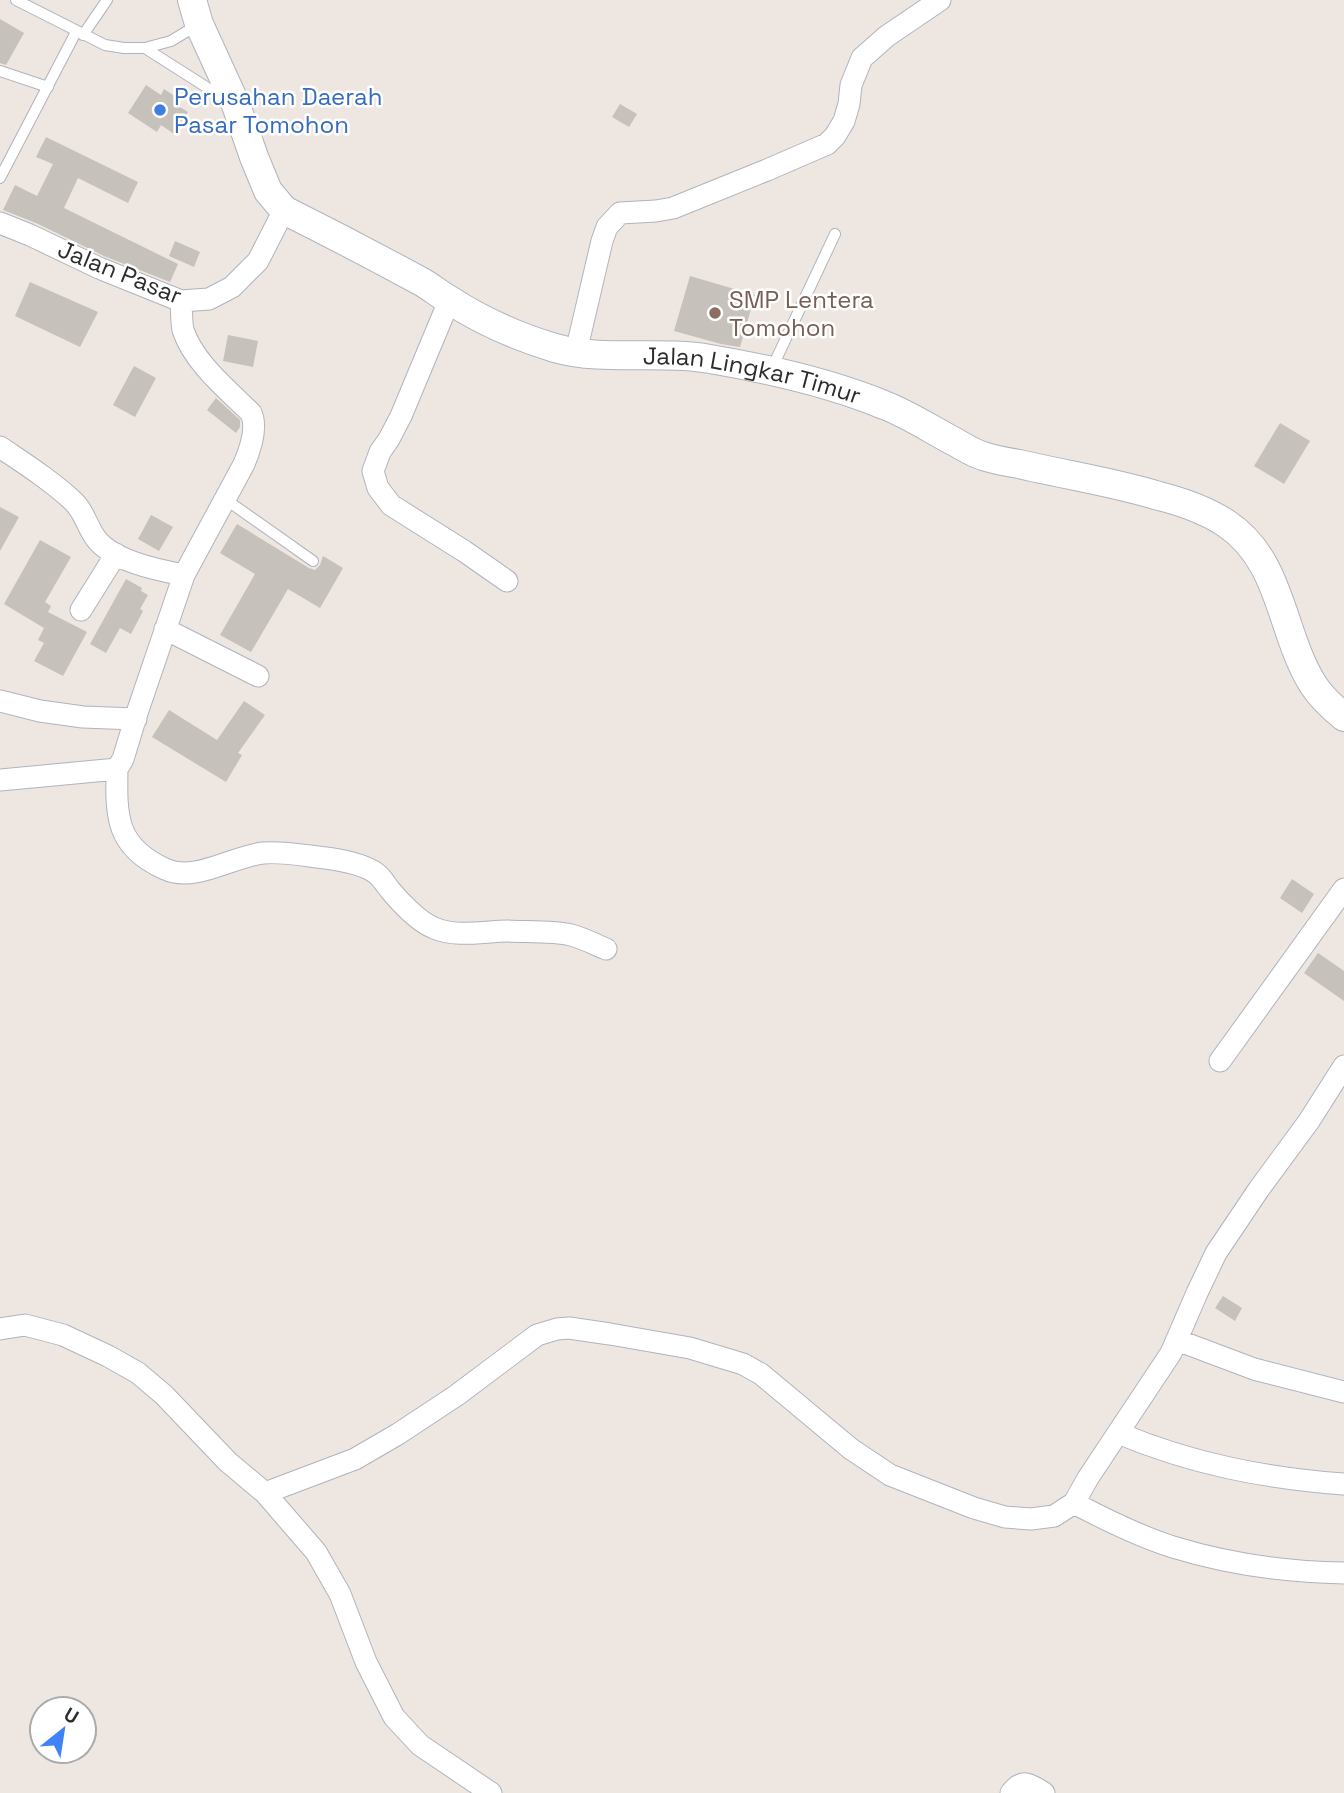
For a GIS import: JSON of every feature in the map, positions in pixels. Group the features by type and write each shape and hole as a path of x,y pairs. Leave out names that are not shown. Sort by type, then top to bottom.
{"main road":[{"name":"Jalan Lingkar Timur","path":"196,12 236,105 268,191 284,210 425,284 449,301 537,342 576,352 706,358 771,371 833,387 886,405 980,456 1128,487 1206,512 1229,526 1262,559 1271,576 1292,638 1314,686 1330,706 1344,717"}],"street":[{"path":"576,352 602,241 607,227 615,217 620,213 673,208 827,144 844,121 851,85 862,58 887,36 940,0"},
{"name":"Jalan Pasar","path":"0,223 99,268 181,301 209,299 232,287 258,261 284,210"},
{"path":"181,301 182,327 192,349 253,418 252,437 249,454 184,575 123,759 117,769 116,799 124,835 145,858 168,871 185,873 207,869 264,853 351,863 378,874 399,901 432,928 460,933 506,931 570,935 606,949"},
{"path":"449,301 401,416 380,452 373,471 378,488 391,505 507,580"},
{"path":"0,447 75,503 102,546 134,563 154,570 184,575"},
{"path":"80,610 117,554"},
{"path":"165,629 258,676"},
{"path":"0,701 40,711 83,717 136,719"},
{"path":"0,780 117,769"},
{"path":"1220,1061 1344,889"},
{"path":"265,1493 355,1459 447,1402 537,1335 569,1328 690,1348 752,1368 851,1449 890,1475 974,1508 1005,1517 1031,1519 1054,1516 1074,1503 1171,1353 1216,1253 1252,1198 1309,1121 1344,1066"},
{"path":"0,1329 25,1325 63,1335 138,1373 164,1395 228,1462 265,1493 316,1552 340,1594 366,1661 394,1717 420,1745 491,1793"},
{"path":"1177,1340 1254,1369 1344,1392"},
{"path":"1118,1433 1156,1449 1255,1475 1344,1484"},
{"path":"1074,1503 1110,1522 1174,1547 1262,1567 1344,1573"},
{"path":"1011,1793 1019,1784 1023,1784 1044,1793"}],"lane":[{"path":"16,0 105,46 124,48 145,48 171,41 196,12"},
{"path":"0,178 4,163 80,33 107,0"},
{"path":"145,48 236,105"},
{"path":"0,71 48,87"},
{"path":"771,371 835,234"},
{"path":"225,499 313,561"}],"building":[{"path":"0,19 24,33 6,65 0,63"},
{"name":"Perusahan Daerah Pasar Tomohon","path":"146,85 161,95 164,89 179,99 175,104 188,112 174,134 161,125 157,132 128,113"},
{"path":"620,104 637,114 629,127 612,117"},
{"path":"46,137 138,182 128,203 78,178 64,208 178,264 170,282 104,256 3,210 15,185 37,196 53,164 36,157"},
{"path":"175,241 200,252 194,267 169,256"},
{"name":"SMP Lentera Tomohon","path":"690,276 755,295 740,347 674,331"},
{"path":"30,282 98,312 80,347 15,316"},
{"path":"228,335 258,341 253,367 223,361"},
{"path":"134,366 156,378 135,417 113,405"},
{"path":"216,398 240,420 236,433 207,410"},
{"path":"1280,423 1310,441 1284,484 1254,466"},
{"path":"0,507 19,517 0,551"},
{"path":"151,515 173,527 159,551 138,539"},
{"path":"237,524 309,568 315,570 323,556 343,568 320,608 288,589 251,652 220,635 255,574 220,553"},
{"path":"40,540 71,557 45,602 51,606 48,612 87,632 63,676 34,661 44,643 38,640 44,628 4,604"},
{"path":"126,579 142,588 141,591 148,595 131,634 120,628 106,653 90,644"},
{"path":"244,701 265,715 238,753 242,755 226,782 152,737 169,710 217,740"},
{"path":"1292,879 1314,894 1302,913 1280,898"},
{"path":"1318,953 1344,971 1344,1001 1304,973"},
{"path":"1223,1296 1242,1308 1235,1321 1215,1308"}],"place":[{"name":"Perusahan Daerah Pasar Tomohon","path":"160,110"},
{"name":"SMP Lentera Tomohon","path":"715,313"}]}
